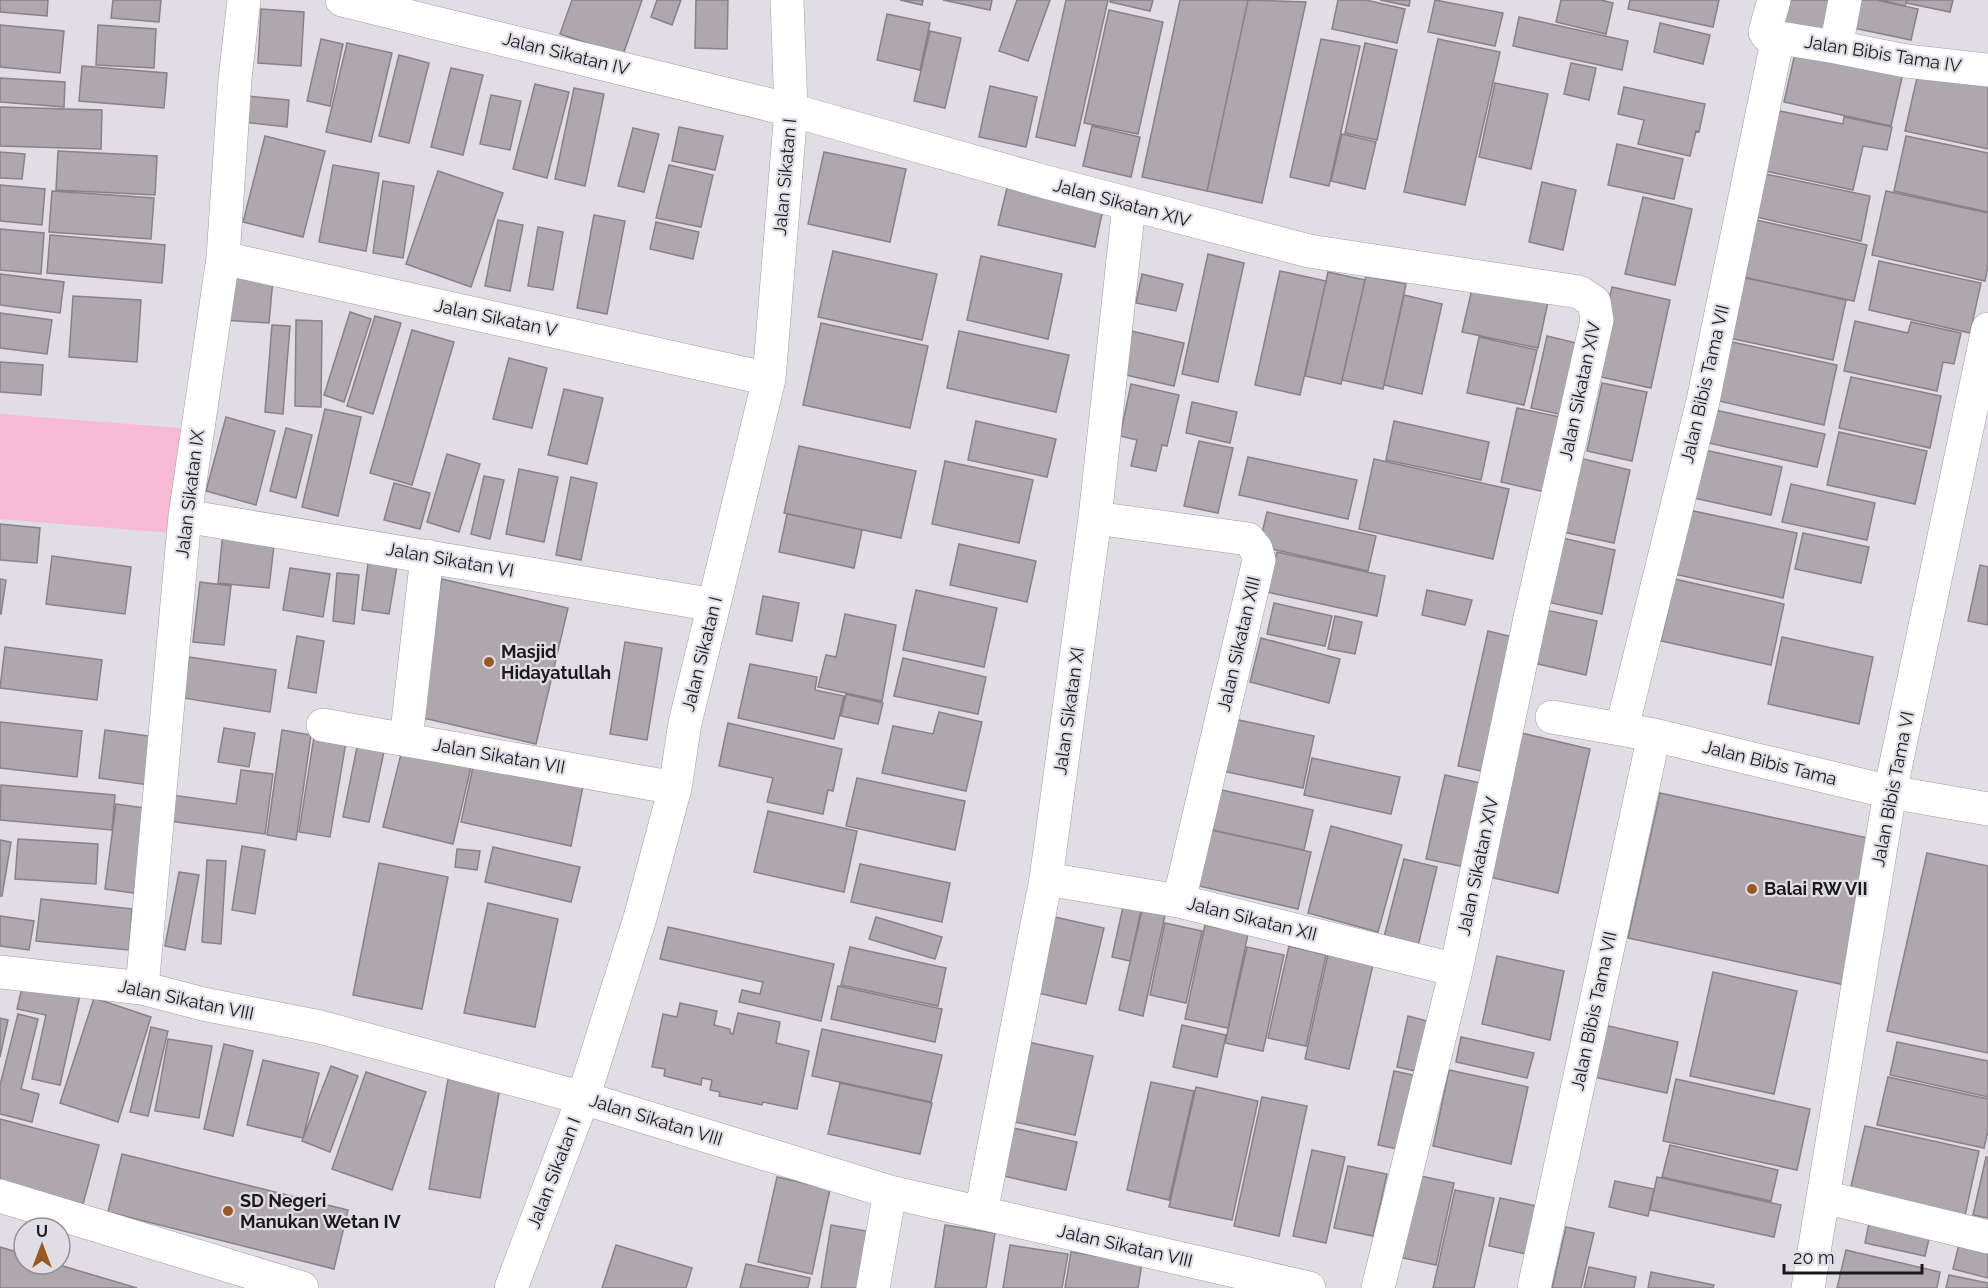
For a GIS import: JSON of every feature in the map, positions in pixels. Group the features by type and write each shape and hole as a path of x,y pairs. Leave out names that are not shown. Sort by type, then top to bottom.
{"street":[{"name":"Jalan Sikatan IX","path":"142,988 185,516 223,258 235,79 244,0"},
{"name":"Jalan Sikatan IV","path":"342,0 791,110"},
{"name":"Jalan Sikatan I","path":"512,1288 583,1098 640,918 675,788 685,723 769,379 791,110 787,0"},
{"path":"1774,0 1765,32 1766,35 1778,37"},
{"path":"1836,47 1845,0"},
{"name":"Jalan Bibis Tama IV","path":"1778,37 1906,62 1988,70"},
{"name":"Jalan Bibis Tama VII","path":"1622,728 1703,401 1778,37"},
{"name":"Jalan Sikatan XIV","path":"791,110 1129,205 1309,251 1579,292 1594,302 1597,320 1529,623 1456,970 1378,1288"},
{"name":"Jalan Sikatan XI","path":"981,1213 1046,879 1095,518 1129,205"},
{"name":"Jalan Sikatan V","path":"223,258 769,379"},
{"name":"Jalan Bibis Tama VI","path":"1808,1288 1890,792 1988,329"},
{"name":"Jalan Sikatan VI","path":"185,516 714,604"},
{"name":"Jalan Sikatan XIII","path":"1095,518 1248,539 1256,549 1259,560 1179,901"},
{"path":"406,740 427,556"},
{"name":"Jalan Bibis Tama","path":"1552,717 1622,728 1890,792 1988,810"},
{"name":"Jalan Sikatan VII","path":"323,725 675,788"},
{"name":"Jalan Bibis Tama VII","path":"1534,1288 1654,735"},
{"name":"Jalan Sikatan XII","path":"1046,879 1179,901 1456,970"},
{"name":"Jalan Sikatan VIII","path":"0,972 142,988 203,1004 320,1027 583,1098 890,1192 1309,1288"},
{"path":"873,1288 890,1192"},
{"path":"0,1196 302,1288"},
{"path":"1824,1197 1988,1237"}],"shaded area":[{"path":"0,414 180,428 172,533 0,519"}],"building":[{"path":"0,0 48,0 47,16 0,12"},
{"path":"113,0 161,0 159,22 111,18"},
{"path":"572,0 642,0 623,55 560,34"},
{"path":"657,0 681,0 672,25 651,17"},
{"path":"696,0 728,0 727,49 695,48"},
{"path":"900,0 923,0 922,5"},
{"path":"943,0 992,0 990,10"},
{"path":"1017,0 1050,0 1028,61 999,51"},
{"path":"1066,0 1108,0 1075,146 1036,137"},
{"path":"1110,0 1153,0 1150,11 1110,2"},
{"path":"1180,0 1248,0 1207,191 1142,177"},
{"path":"1248,0 1306,2 1262,203 1207,191"},
{"path":"1338,0 1366,0 1405,9 1397,43 1332,29"},
{"path":"1380,0 1410,0 1409,6"},
{"path":"1435,0 1503,13 1495,46 1428,32"},
{"path":"1561,0 1601,0 1613,3 1606,34 1556,22"},
{"path":"1630,0 1719,0 1713,27 1628,9"},
{"path":"1781,0 1840,0 1832,35 1776,23"},
{"path":"1859,0 1876,0 1918,9 1911,40 1853,28"},
{"path":"1881,0 1907,0 1905,6"},
{"path":"1907,0 1953,0 1950,12 1906,3"},
{"path":"261,9 304,12 301,66 258,63"},
{"path":"1109,10 1163,22 1138,134 1084,123"},
{"path":"887,14 930,23 920,70 877,60"},
{"path":"1519,17 1628,41 1622,70 1513,46"},
{"path":"1660,23 1710,35 1703,64 1654,52"},
{"path":"0,25 64,31 60,73 0,67"},
{"path":"98,25 156,29 154,68 96,65"},
{"path":"930,31 961,38 945,108 914,101"},
{"path":"321,39 343,44 330,106 307,101"},
{"path":"1321,39 1360,46 1329,186 1290,177"},
{"path":"1438,39 1500,52 1465,205 1404,192"},
{"path":"1798,40 1905,64 1891,126 1784,102"},
{"path":"347,43 392,53 371,142 326,132"},
{"path":"1365,43 1397,50 1377,140 1345,133"},
{"path":"399,55 429,63 409,143 379,136"},
{"path":"1571,63 1596,68 1589,100 1564,94"},
{"path":"82,66 167,73 164,108 79,101"},
{"path":"451,68 483,75 463,155 431,147"},
{"path":"1919,69 1988,84 1988,149 1905,131"},
{"path":"0,78 65,82 64,107 0,102"},
{"path":"1495,83 1548,94 1531,169 1479,157"},
{"path":"535,84 569,92 547,178 513,169"},
{"path":"990,86 1037,97 1026,147 979,137"},
{"path":"1624,87 1705,104 1699,132 1696,131 1690,156 1638,144 1644,120 1618,114"},
{"path":"574,88 604,94 585,186 555,179"},
{"path":"491,95 521,101 510,150 480,144"},
{"path":"247,96 289,100 287,127 244,122"},
{"path":"0,107 102,110 101,149 0,146"},
{"path":"1775,110 1843,124 1844,117 1892,127 1887,150 1863,146 1853,190 1761,170"},
{"path":"1092,126 1140,137 1131,177 1083,166"},
{"path":"679,127 723,136 715,170 672,161"},
{"path":"633,128 659,134 644,192 618,186"},
{"path":"1342,134 1376,142 1365,189 1331,181"},
{"path":"265,136 325,151 303,237 243,222"},
{"path":"1906,136 1988,153 1988,212 1894,191"},
{"path":"1617,144 1683,159 1674,199 1608,185"},
{"path":"58,151 157,156 155,195 56,190"},
{"path":"0,152 25,154 22,179 0,178"},
{"path":"824,152 906,169 890,242 808,224"},
{"path":"333,165 379,173 366,251 319,242"},
{"path":"669,165 713,175 701,227 656,218"},
{"path":"438,171 503,193 471,287 406,264"},
{"path":"1761,173 1870,196 1861,241 1752,216"},
{"path":"383,181 414,186 403,258 373,253"},
{"path":"1542,182 1576,190 1563,250 1529,242"},
{"path":"0,185 45,189 42,225 0,221"},
{"path":"1007,188 1103,209 1095,247 998,225"},
{"path":"52,191 154,198 151,239 49,232"},
{"path":"1886,191 1988,213 1988,266 1985,281 1872,255"},
{"path":"1643,197 1692,209 1675,285 1625,274"},
{"path":"594,215 625,221 607,314 577,308"},
{"path":"1752,219 1867,245 1854,301 1739,276"},
{"path":"498,220 523,225 510,291 485,286"},
{"path":"656,222 699,232 693,259 650,249"},
{"path":"538,227 563,232 553,290 528,286"},
{"path":"0,229 44,233 41,274 0,270"},
{"path":"50,235 165,245 162,283 47,273"},
{"path":"833,251 937,274 922,340 818,317"},
{"path":"1208,254 1244,263 1218,382 1182,374"},
{"path":"981,256 1062,274 1048,339 967,320"},
{"path":"1879,261 1981,283 1970,333 1869,310"},
{"path":"1280,271 1326,281 1300,395 1255,385"},
{"path":"1328,272 1365,280 1341,384 1305,376"},
{"path":"0,274 64,282 60,313 0,305"},
{"path":"1142,274 1183,284 1176,311 1136,303"},
{"path":"227,275 273,279 269,323 223,320"},
{"path":"1732,275 1846,300 1833,360 1719,336"},
{"path":"1366,276 1406,284 1383,389 1342,380"},
{"path":"1473,285 1548,302 1538,348 1462,332"},
{"path":"1612,287 1670,300 1651,388 1592,375"},
{"path":"1404,295 1442,304 1422,394 1384,385"},
{"path":"73,296 141,300 137,362 69,357"},
{"path":"350,312 371,319 344,402 324,395"},
{"path":"0,313 52,320 47,354 0,348"},
{"path":"375,316 401,323 373,414 347,406"},
{"path":"296,320 322,321 321,407 295,406"},
{"path":"1855,321 1908,333 1911,322 1961,333 1954,364 1943,362 1937,391 1844,371"},
{"path":"821,323 928,346 910,428 803,405"},
{"path":"272,325 290,326 283,414 265,412"},
{"path":"412,330 454,342 412,485 370,473"},
{"path":"1127,330 1184,343 1174,386 1117,373"},
{"path":"959,331 1069,355 1056,412 947,388"},
{"path":"1547,336 1589,346 1573,417 1531,408"},
{"path":"1479,337 1537,350 1524,405 1467,393"},
{"path":"1719,339 1837,365 1824,425 1706,398"},
{"path":"509,358 547,368 532,428 493,419"},
{"path":"0,362 43,365 41,395 0,392"},
{"path":"1851,377 1941,396 1930,448 1839,428"},
{"path":"1602,383 1647,392 1632,461 1587,451"},
{"path":"1131,384 1179,395 1167,446 1162,445 1156,471 1131,466 1137,440 1120,436"},
{"path":"564,389 603,398 587,464 548,455"},
{"path":"1192,402 1237,412 1230,443 1186,433"},
{"path":"1517,408 1570,419 1554,494 1501,482"},
{"path":"1706,408 1825,434 1817,467 1699,441"},
{"path":"325,409 361,417 338,516 302,507"},
{"path":"226,417 275,431 256,505 206,491"},
{"path":"976,421 1056,439 1047,477 968,460"},
{"path":"1394,421 1489,442 1481,480 1386,460"},
{"path":"286,428 312,435 296,498 270,491"},
{"path":"1839,432 1927,451 1915,504 1827,485"},
{"path":"1199,441 1233,448 1218,513 1184,506"},
{"path":"799,446 916,471 901,538 784,513"},
{"path":"1700,449 1782,467 1771,515 1689,497"},
{"path":"447,454 480,464 459,532 427,522"},
{"path":"1248,457 1357,480 1348,519 1239,495"},
{"path":"1575,457 1630,470 1614,543 1558,531"},
{"path":"1374,459 1509,489 1493,559 1359,529"},
{"path":"945,461 1033,480 1019,543 932,524"},
{"path":"519,469 558,477 544,542 506,534"},
{"path":"484,476 504,480 490,539 471,534"},
{"path":"571,477 597,483 581,560 556,555"},
{"path":"394,483 430,493 420,529 384,520"},
{"path":"1791,484 1875,503 1867,540 1782,522"},
{"path":"1689,510 1797,533 1783,598 1674,574"},
{"path":"1267,512 1376,536 1368,571 1259,546"},
{"path":"787,514 862,530 854,568 779,552"},
{"path":"0,524 40,528 37,563 0,560"},
{"path":"223,532 275,537 269,588 218,583"},
{"path":"1803,533 1869,547 1861,583 1795,569"},
{"path":"1558,537 1615,550 1602,614 1543,601"},
{"path":"959,544 1036,561 1027,602 950,585"},
{"path":"1277,552 1385,576 1377,616 1267,592"},
{"path":"52,556 131,567 125,614 46,604"},
{"path":"369,556 398,560 389,614 362,610"},
{"path":"1980,565 1988,567 1988,625 1968,621"},
{"path":"290,568 330,574 323,617 283,610"},
{"path":"337,573 359,575 354,624 333,621"},
{"path":"0,579 6,580 1,614 0,614"},
{"name":"Masjid Hidayatullah","path":"442,579 568,608 536,744 410,715"},
{"path":"1675,579 1784,604 1771,665 1661,641"},
{"path":"200,582 231,586 224,645 193,642"},
{"path":"916,590 997,608 984,667 903,650"},
{"path":"1427,590 1472,600 1465,625 1422,615"},
{"path":"763,596 799,603 792,641 756,634"},
{"path":"1274,603 1332,616 1325,646 1267,634"},
{"path":"1541,609 1597,621 1586,675 1529,662"},
{"path":"845,614 896,625 882,701 818,687 826,655 836,657"},
{"path":"1335,616 1362,622 1355,654 1328,649"},
{"path":"1488,631 1521,639 1491,773 1458,766"},
{"path":"297,636 324,641 316,693 288,688"},
{"path":"1782,637 1873,657 1859,724 1768,704"},
{"path":"1261,638 1340,659 1329,703 1250,682"},
{"path":"625,642 662,648 647,740 610,734"},
{"path":"5,647 102,660 97,700 0,688"},
{"path":"189,657 276,670 270,712 183,698"},
{"path":"903,658 986,677 978,714 894,696"},
{"path":"750,664 817,677 815,690 844,696 834,739 738,718"},
{"path":"846,694 883,703 878,724 841,716"},
{"path":"939,712 982,722 966,791 882,773 893,726 933,734"},
{"path":"1234,719 1314,736 1303,788 1222,771"},
{"path":"0,722 82,731 77,777 0,768"},
{"path":"728,723 842,749 833,791 828,790 823,814 767,802 773,778 719,766"},
{"path":"224,728 255,733 249,767 218,762"},
{"path":"105,730 162,738 156,786 99,778"},
{"path":"282,730 311,735 296,840 267,835"},
{"path":"1517,732 1590,749 1558,893 1485,876"},
{"path":"314,737 346,742 330,837 299,832"},
{"path":"358,742 385,747 369,822 343,817"},
{"path":"402,750 471,767 453,844 383,827"},
{"path":"475,758 584,781 571,846 461,822"},
{"path":"1312,758 1400,777 1391,814 1304,795"},
{"path":"241,770 273,774 265,834 162,820 165,794 236,804"},
{"path":"1445,775 1489,785 1470,868 1426,859"},
{"path":"857,778 965,801 955,850 846,826"},
{"path":"1,785 115,795 112,830 0,820"},
{"path":"1208,787 1313,810 1304,850 1199,827"},
{"name":"Balai RW VII","path":"1660,793 1877,840 1845,985 1628,938"},
{"path":"116,804 151,809 140,894 105,889"},
{"path":"768,811 857,831 844,892 754,872"},
{"path":"1331,826 1402,845 1378,932 1308,913"},
{"path":"1211,830 1311,852 1298,909 1199,886"},
{"path":"18,839 98,844 96,884 15,879"},
{"path":"0,840 11,842 2,896 0,896"},
{"path":"242,846 265,850 255,914 232,910"},
{"path":"493,847 580,867 571,902 485,882"},
{"path":"457,849 480,851 477,870 455,867"},
{"path":"1927,853 1988,866 1988,1053 1887,1031"},
{"path":"1404,859 1437,867 1416,954 1382,945"},
{"path":"207,860 226,861 221,944 202,942"},
{"path":"379,863 448,877 422,1009 353,995"},
{"path":"860,864 950,883 942,922 851,902"},
{"path":"179,872 199,875 185,950 165,946"},
{"path":"41,899 132,909 129,950 36,941"},
{"path":"1124,902 1142,906 1130,961 1112,957"},
{"path":"488,903 558,919 535,1027 464,1013"},
{"path":"1142,910 1165,915 1143,1016 1119,1010"},
{"path":"1046,915 1104,928 1086,1004 1029,991"},
{"path":"0,916 34,921 29,950 0,946"},
{"path":"876,917 942,937 935,959 869,939"},
{"path":"1165,923 1202,931 1186,1003 1150,995"},
{"path":"1205,925 1248,934 1228,1028 1185,1019"},
{"path":"668,927 834,964 821,1021 739,1002 742,990 760,994 763,982 660,959"},
{"path":"1289,946 1326,955 1306,1046 1268,1038"},
{"path":"850,947 946,968 938,1006 841,985"},
{"path":"1247,947 1284,955 1263,1051 1225,1043"},
{"path":"1329,950 1374,960 1349,1069 1305,1059"},
{"path":"1497,956 1564,971 1550,1040 1482,1024"},
{"path":"1713,972 1797,991 1774,1094 1690,1076"},
{"path":"23,983 80,995 60,1085 32,1079 46,1015 17,1009"},
{"path":"838,986 942,1009 935,1042 831,1019"},
{"path":"94,998 151,1017 118,1122 60,1103"},
{"path":"680,1003 717,1011 714,1025 730,1029 730,1033 733,1034 738,1013 780,1022 776,1043 809,1051 797,1109 763,1102 762,1105 719,1096 720,1092 710,1090 712,1080 702,1078 701,1085 664,1076 665,1069 652,1067 663,1014 677,1017"},
{"path":"18,1014 38,1019 21,1089 39,1094 32,1122 0,1114 0,1085"},
{"path":"1408,1016 1439,1024 1428,1074 1397,1067"},
{"path":"0,1018 8,1020 0,1057"},
{"path":"1600,1024 1678,1042 1667,1093 1589,1076"},
{"path":"1182,1025 1226,1035 1217,1077 1173,1067"},
{"path":"151,1027 168,1031 148,1116 130,1112"},
{"path":"822,1029 942,1055 931,1102 812,1076"},
{"path":"1461,1037 1534,1053 1527,1078 1456,1062"},
{"path":"168,1039 212,1046 199,1118 155,1111"},
{"path":"1028,1042 1093,1056 1075,1135 1010,1121"},
{"path":"1897,1042 1988,1061 1988,1097 1890,1075"},
{"path":"224,1044 253,1051 233,1136 204,1129"},
{"path":"263,1060 319,1073 303,1138 247,1125"},
{"path":"331,1066 358,1076 330,1152 302,1141"},
{"path":"1449,1070 1528,1087 1511,1164 1433,1146"},
{"path":"1394,1071 1423,1077 1407,1151 1378,1145"},
{"path":"366,1072 426,1092 392,1190 332,1169"},
{"path":"1888,1077 1988,1099 1988,1131 1984,1148 1877,1125"},
{"path":"448,1079 500,1088 480,1198 429,1189"},
{"path":"1676,1079 1810,1109 1797,1170 1663,1141"},
{"path":"1151,1082 1194,1091 1169,1200 1127,1190"},
{"path":"840,1083 932,1103 920,1154 828,1134"},
{"path":"1196,1087 1258,1101 1232,1220 1169,1207"},
{"path":"1262,1097 1307,1106 1279,1236 1234,1226"},
{"path":"0,1119 99,1145 83,1204 0,1181"},
{"path":"1004,1126 1077,1142 1066,1190 994,1174"},
{"path":"1865,1126 1979,1151 1964,1220 1849,1195"},
{"path":"1670,1145 1778,1170 1771,1201 1662,1177"},
{"path":"1312,1150 1345,1157 1326,1243 1293,1236"},
{"name":"SD Negeri Manukan Wetan IV","path":"122,1154 348,1210 334,1269 108,1212"},
{"path":"1986,1157 1988,1157 1988,1218 1973,1215"},
{"path":"1348,1166 1387,1174 1373,1236 1334,1228"},
{"path":"1411,1174 1454,1183 1436,1265 1394,1256"},
{"path":"777,1177 830,1189 812,1274 758,1262"},
{"path":"1657,1177 1781,1205 1774,1237 1650,1210"},
{"path":"1615,1181 1654,1189 1648,1216 1609,1207"},
{"path":"1455,1190 1494,1198 1474,1288 1433,1288"},
{"path":"1500,1198 1546,1208 1535,1256 1489,1246"},
{"path":"1871,1213 1932,1226 1925,1256 1865,1243"},
{"path":"831,1225 873,1232 864,1288 821,1288"},
{"path":"945,1225 995,1233 986,1288 935,1288"},
{"path":"1566,1227 1594,1233 1581,1288 1552,1288"},
{"path":"1961,1236 1988,1243 1988,1278 1953,1269"},
{"path":"616,1245 692,1268 686,1288 602,1288"},
{"path":"1010,1245 1068,1254 1062,1288 1003,1288"},
{"path":"0,1247 12,1250 12,1276 72,1276 72,1269 137,1288 0,1288"},
{"path":"1846,1250 1940,1272 1937,1288 1837,1288"},
{"path":"1071,1252 1142,1263 1138,1288 1065,1288"},
{"path":"746,1264 810,1278 808,1288 740,1288"},
{"path":"1589,1267 1636,1277 1634,1288 1584,1288"},
{"path":"1651,1272 1714,1285 1713,1288 1648,1288"},
{"path":"1949,1275 1988,1283 1988,1288 1946,1288"}],"place":[{"name":"Masjid Hidayatullah","path":"489,662"},
{"name":"Balai RW VII","path":"1752,889"},
{"name":"SD Negeri Manukan Wetan IV","path":"228,1211"}]}
